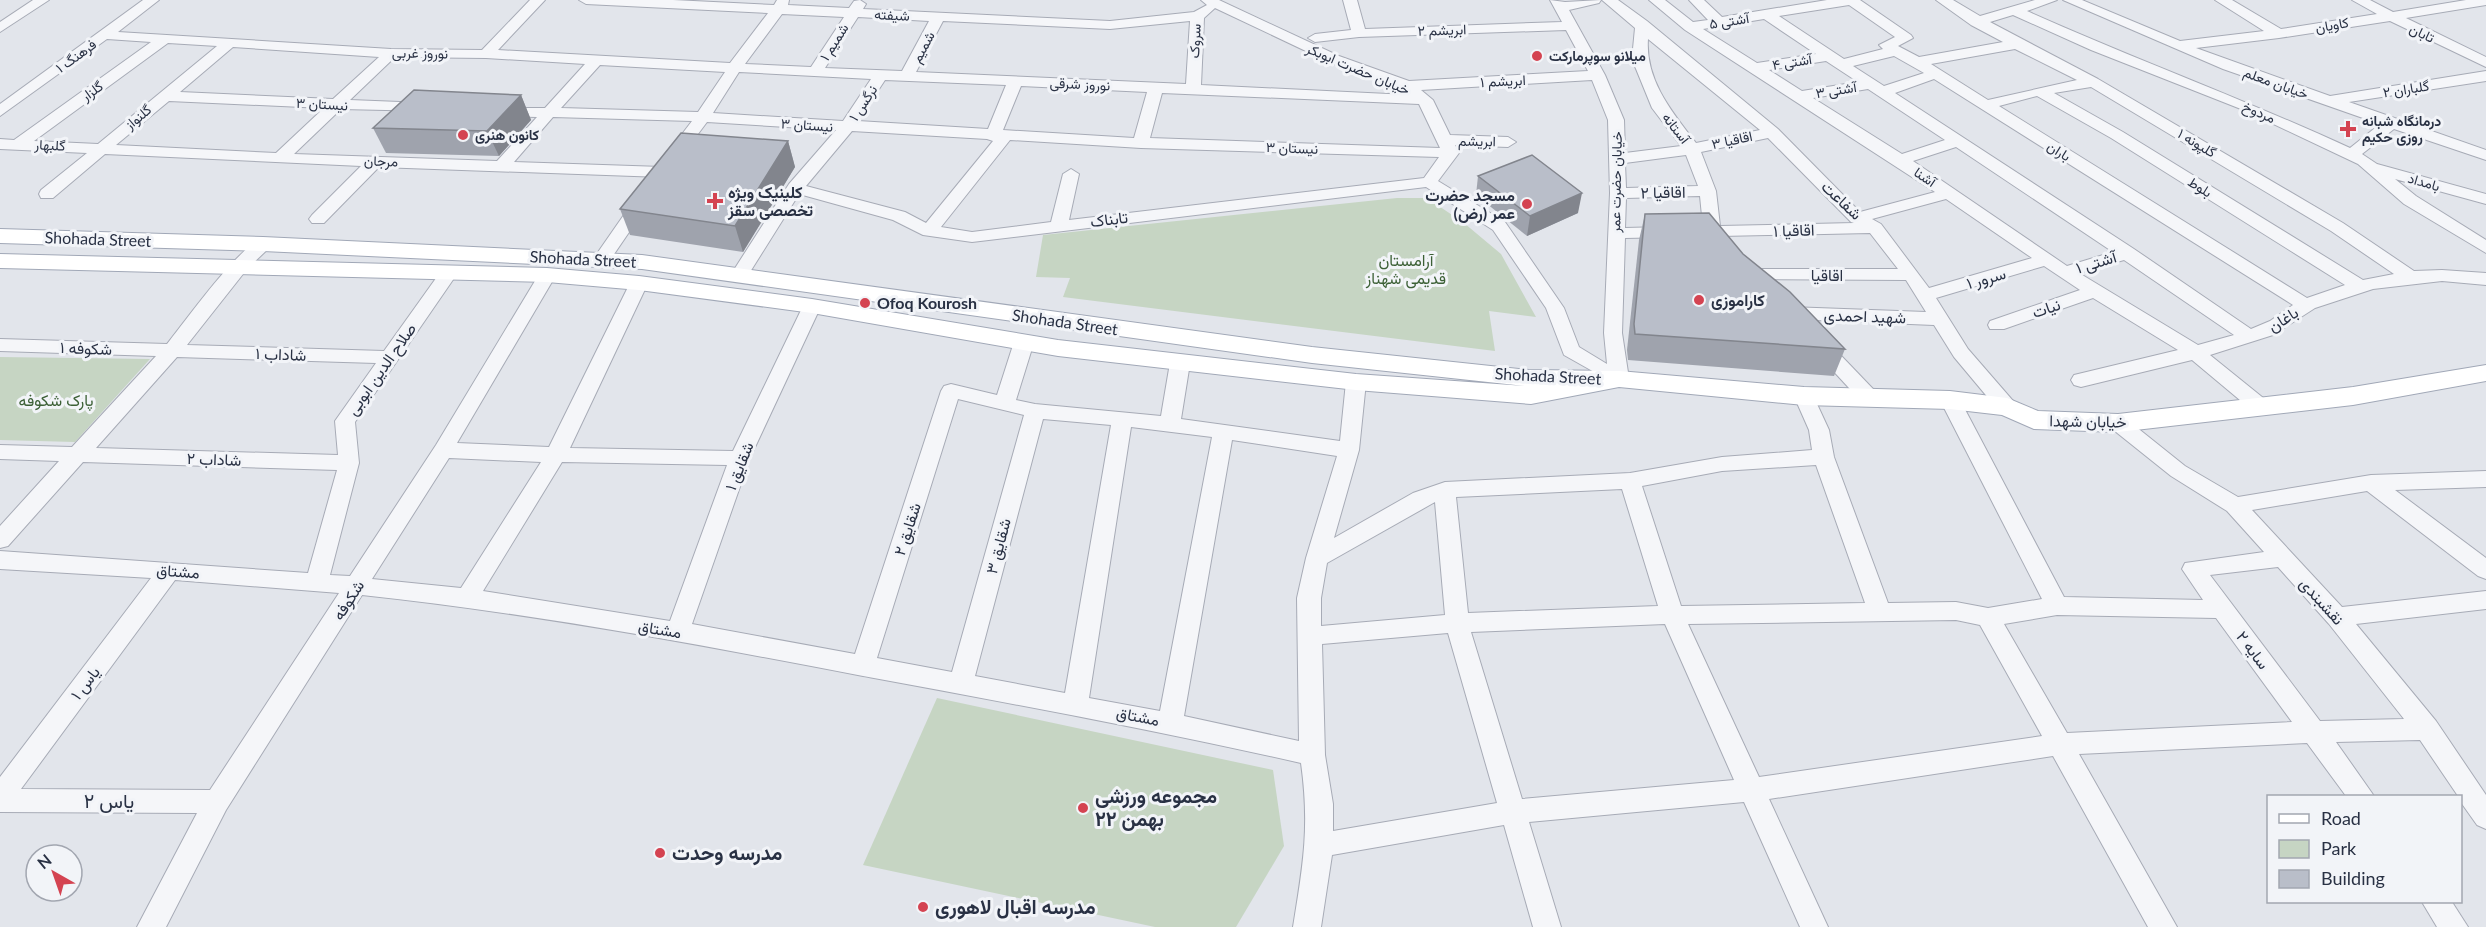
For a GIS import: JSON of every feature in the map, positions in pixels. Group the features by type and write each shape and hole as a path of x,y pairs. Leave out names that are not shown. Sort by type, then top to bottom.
{"main road":[{"name":"Shohada Street","path":"0,236 262,244 602,259 1312,355 1529,378 1619,379"},
{"name":"Shohada Street","path":"0,261 241,265 547,275 639,283 812,306 1024,342 1180,363 1356,382 1531,395 1619,379"},
{"name":"خیابان شهدا","path":"1619,379 1804,396 1950,400 2007,407 2034,420 2118,423 2353,396 2486,373"}],"street":[{"path":"0,28 42,0"},
{"name":"فرهنگ ۱","path":"0,111 152,0"},
{"path":"486,54 538,0"},
{"name":"شیفته","path":"586,0 782,5 853,13 1110,25 1197,16"},
{"name":"شمیم ۱","path":"816,72 862,0"},
{"path":"1350,0 1359,33"},
{"path":"1560,3 1594,0"},
{"name":"شفاعت","path":"1609,0 1642,24 1772,132 1857,218 1875,228 1912,275 1924,296 1942,319 1961,353 2007,407"},
{"name":"آشنا","path":"1656,0 1690,27 1949,192 2064,272 2196,353 2260,406"},
{"path":"1696,0 1719,22"},
{"path":"1852,0 1906,38 1887,45 1895,51"},
{"name":"آشتی ۵","path":"1690,27 1719,22 1770,7 1785,11 1852,0"},
{"name":"گلپونه ۱","path":"1943,0 2017,44 2093,82 2337,227 2411,277"},
{"path":"1976,21 2050,0"},
{"path":"2222,0 2279,34"},
{"name":"تابان","path":"2359,0 2387,16 2486,63"},
{"name":"کاویان","path":"2176,46 2279,34 2486,0"},
{"name":"خیابان معلم","path":"2075,1 2176,46 2390,124 2486,155"},
{"name":"سروک","path":"1192,89 1197,16 1213,2"},
{"name":"خیابان حضرت ابوبکر","path":"1213,2 1334,59 1407,86 1425,100 1448,147"},
{"name":"خیابان حضرت عمر","path":"1560,3 1569,26 1599,75 1616,120 1618,193 1613,333 1619,379"},
{"path":"602,259 703,117 735,67 782,5"},
{"path":"1770,7 1836,60 1956,142 2128,253 2248,336"},
{"name":"مردوخ","path":"2013,10 2182,82 2251,108 2357,158 2410,200 2486,249"},
{"name":"شمیم","path":"907,76 938,17"},
{"name":"آستانه","path":"1642,24 1639,59 1660,108 1692,149 1708,191 1712,233"},
{"name":"ابریشم ۲","path":"1315,38 1359,33 1569,26"},
{"name":"نوروز غربی","path":"105,35 391,53 486,54 735,67"},
{"name":"گلزار","path":"19,144 166,38"},
{"name":"گلنواز","path":"46,194 231,42"},
{"path":"1917,62 2017,44"},
{"name":"آشتی ۴","path":"1755,68 1836,60 1895,51"},
{"name":"باران","path":"1895,51 1917,62 2306,305"},
{"path":"280,158 334,104 391,53"},
{"path":"503,164 596,60"},
{"path":"2182,82 2212,65"},
{"name":"نوروز شرقی","path":"735,67 1425,100"},
{"name":"آشتی ۳","path":"1800,96 1877,88 1935,74"},
{"name":"نرگس ۱","path":"740,276 795,188 847,127 881,75"},
{"name":"ابریشم ۱","path":"1407,86 1599,75"},
{"name":"گلباران ۲","path":"2326,101 2486,76"},
{"path":"929,231 998,136 1015,81"},
{"path":"1986,105 2039,91 2093,82"},
{"path":"1141,143 1156,88"},
{"name":"بلوط","path":"2039,91 2117,135 2360,286"},
{"name":"نیستان ۳","path":"164,96 441,109"},
{"name":"نیستان ۳","path":"489,111 703,117 1141,143 1448,147"},
{"path":"2357,158 2390,124"},
{"name":"اقاقیا ۳","path":"1617,159 1692,149 1772,132"},
{"name":"ابریشم","path":"1448,147 1508,141"},
{"path":"1900,160 1956,142"},
{"name":"گلبهار","path":"0,144 101,148"},
{"path":"1448,147 1429,182 1499,226 1556,308 1571,351 1619,379"},
{"name":"مرجان","path":"101,148 280,158 503,164 662,172"},
{"name":"بامداد","path":"2357,158 2411,179 2486,199"},
{"path":"318,219 376,160"},
{"path":"1059,225 1071,174"},
{"name":"تابناک","path":"795,188 899,216 929,231 972,237 1429,182"},
{"name":"اقاقیا ۲","path":"1618,193 1708,191"},
{"path":"1857,218 1949,192"},
{"name":"اقاقیا ۱","path":"1615,233 1712,233 1875,228"},
{"path":"1712,233 1742,274 1789,313 1868,396"},
{"path":"3,532 79,455 172,350 241,265 262,244"},
{"name":"آشتی ۱","path":"2064,272 2128,253"},
{"name":"سرور ۱","path":"1924,296 2046,260"},
{"name":"صلاح الدین ابوبی","path":"317,581 349,463 345,421 450,271"},
{"name":"اقاقیا","path":"1742,274 1912,275"},
{"name":"شکوفه","path":"151,927 217,802 443,450 547,275"},
{"name":"باغان","path":"2081,380 2196,353 2268,331 2306,305 2360,286 2411,277 2486,279"},
{"path":"467,598 556,455 639,283"},
{"name":"نیات","path":"1997,325 2095,291"},
{"name":"شقایق ۱","path":"678,632 740,458 812,306"},
{"name":"شهید احمدی","path":"1789,313 1942,319"},
{"path":"1024,342 1005,402 1035,411 1170,424 1349,450"},
{"name":"شکوفه ۱","path":"0,345 172,350"},
{"name":"شاداب ۱","path":"172,350 389,357"},
{"path":"1170,424 1180,363"},
{"path":"1307,927 1320,845 1320,804 1312,755 1309,598 1317,558 1349,450 1356,382"},
{"name":"شقایق ۲","path":"863,666 951,392 1005,402"},
{"path":"1804,396 1819,430 1824,457 1880,614"},
{"path":"1950,400 2056,606"},
{"name":"شقایق ۳","path":"962,682 1035,411"},
{"path":"1076,704 1122,419"},
{"name":"نقشبندی","path":"2118,423 2178,471 2235,505 2337,617 2476,789 2486,818"},
{"path":"1170,722 1223,431"},
{"path":"443,450 556,455 740,458"},
{"name":"شاداب ۲","path":"0,452 349,463"},
{"path":"1317,558 1421,499 1445,490 1630,481 1722,464 1824,457"},
{"path":"2235,505 2371,483 2486,479"},
{"path":"1630,481 1672,615 1814,927"},
{"path":"2371,483 2486,570"},
{"path":"1445,490 1457,623 1511,812 1547,927"},
{"name":"سایه ۲","path":"2282,558 2193,569 2360,795"},
{"name":"مشتاق","path":"0,560 317,581 467,598 962,682 1170,722 1312,755"},
{"name":"یاس ۱","path":"0,799 170,570"},
{"path":"2337,617 2486,600"},
{"path":"1309,636 1457,623 1672,615 1880,614 1956,611 1988,617 2056,606 2223,609"},
{"path":"1988,617 2163,927"},
{"path":"1320,845 1511,812 1751,790 2060,744 2313,730 2427,729"},
{"name":"یاس ۲","path":"0,799 217,802"},
{"path":"2437,903 2454,927"}],"green space":[{"name":"آرامستان قدیمی شهناز","path":"1397,198 1427,198 1464,223 1501,254 1536,317 1489,311 1495,351 1063,297 1070,278 1036,277 1043,235"},
{"name":"پارک شکوفه","path":"0,357 150,359 75,442 0,440"},
{"name":"مجموعه ورزشی ۲۲ بهمن","path":"937,698 1273,770 1284,846 1236,927 1155,927 863,865"}],"building":[{"path":"414,90 521,95 487,131 373,128"},
{"path":"681,133 788,141 735,226 620,209"},
{"path":"1532,155 1582,193 1530,216 1478,176"},
{"name":"کاراموزی","path":"1709,213 1743,254 1790,292 1845,349 1635,334 1634,324 1645,214"}],"place":[{"name":"میلانو سوپرمارکت","path":"1537,56"},
{"name":"درمانگاه شبانه روزی حکیم","path":"2348,129"},
{"name":"کانون هنری","path":"463,135"},
{"name":"کلینیک ویژه تخصصی سقز","path":"715,201"},
{"name":"مسجد حضرت عمر (رض)","path":"1527,204"},
{"name":"کاراموزی","path":"1699,300"},
{"name":"Ofoq Kourosh","path":"865,303"},
{"name":"مجموعه ورزشی ۲۲ بهمن","path":"1083,808"},
{"name":"مدرسه وحدت","path":"660,853"},
{"name":"مدرسه اقبال لاهوری","path":"923,907"}]}
